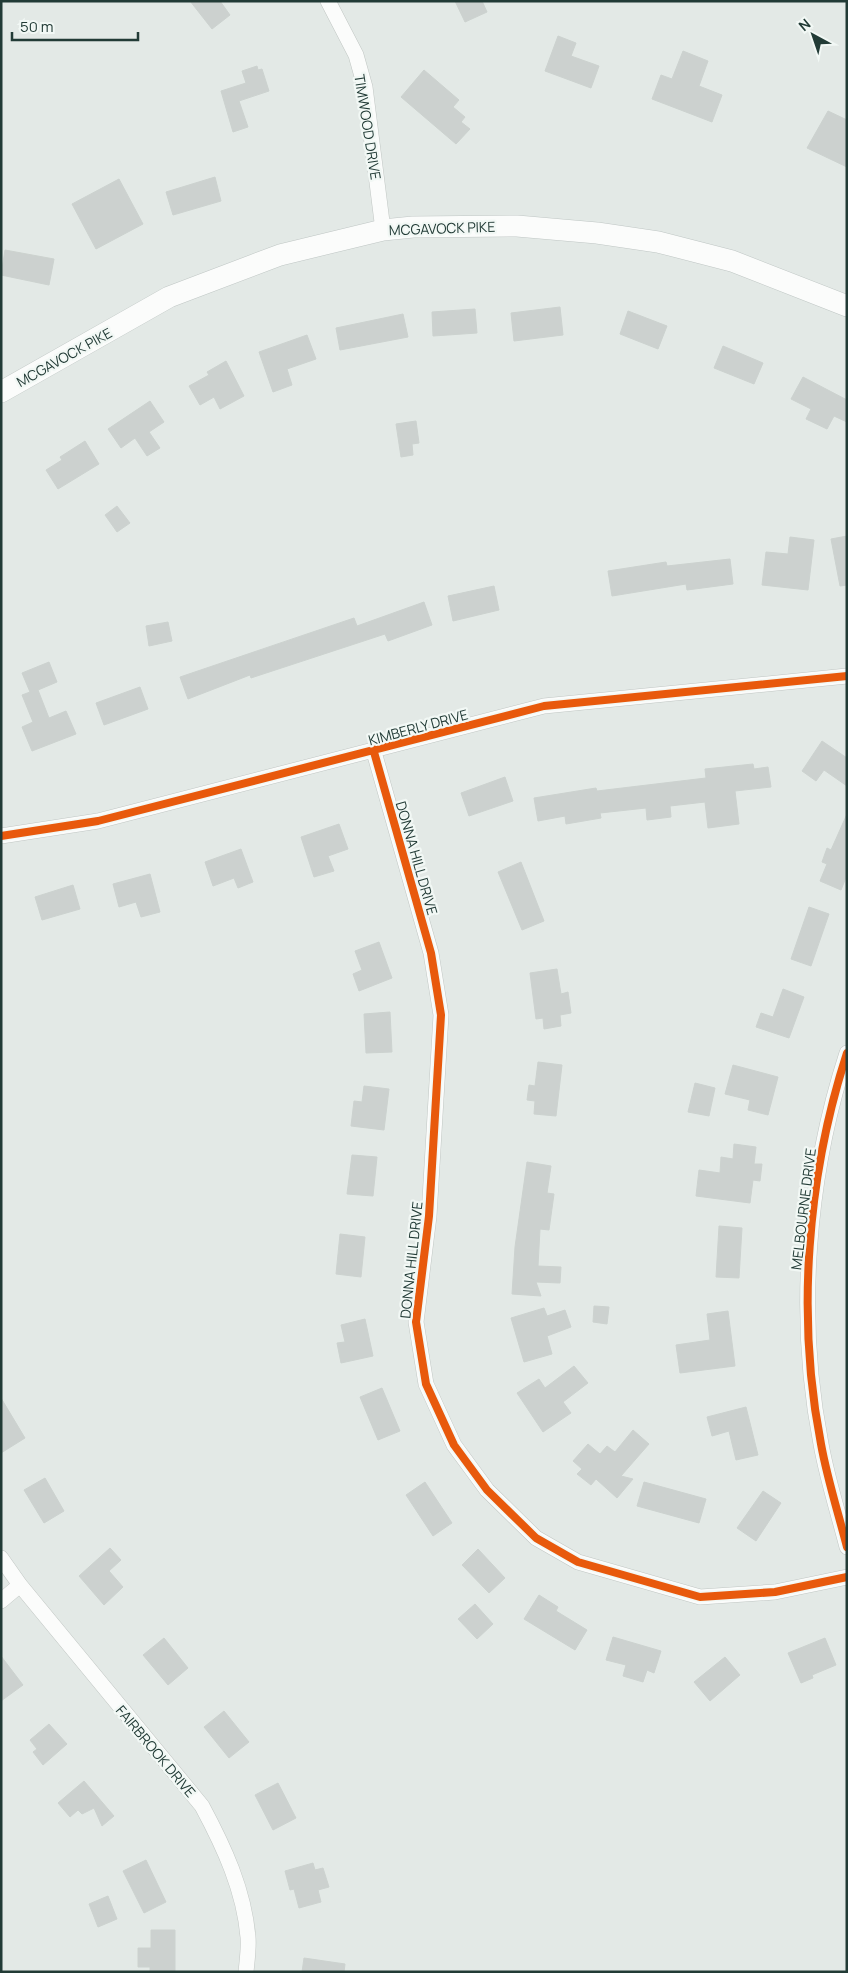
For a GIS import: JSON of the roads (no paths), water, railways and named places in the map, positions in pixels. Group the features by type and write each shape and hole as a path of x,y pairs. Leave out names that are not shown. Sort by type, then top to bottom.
{"main road":[{"name":"MCGAVOCK PIKE","path":"2,390 169,297 280,255 383,230 413,227 517,226 597,233 658,242 732,261 847,306"}],"street":[{"name":"TIMWOOD DRIVE","path":"328,1 356,55 365,87 383,230"},
{"name":"KIMBERLY DRIVE","path":"1,836 98,821 374,752 544,706 847,676"},
{"name":"DONNA HILL DRIVE","path":"374,752 431,952 441,1015 429,1216 416,1322 426,1384 454,1445 487,1490 536,1538 578,1562 700,1597 775,1592 847,1577"},
{"name":"MELBOURNE DRIVE","path":"847,1053 822,1146 807,1260 811,1369 820,1443 847,1547"},
{"name":"FAIRBROOK DRIVE","path":"1,1558 20,1585 202,1806 222,1844 237,1881 248,1937 246,1972"},
{"path":"1,1600 20,1585"}]}
